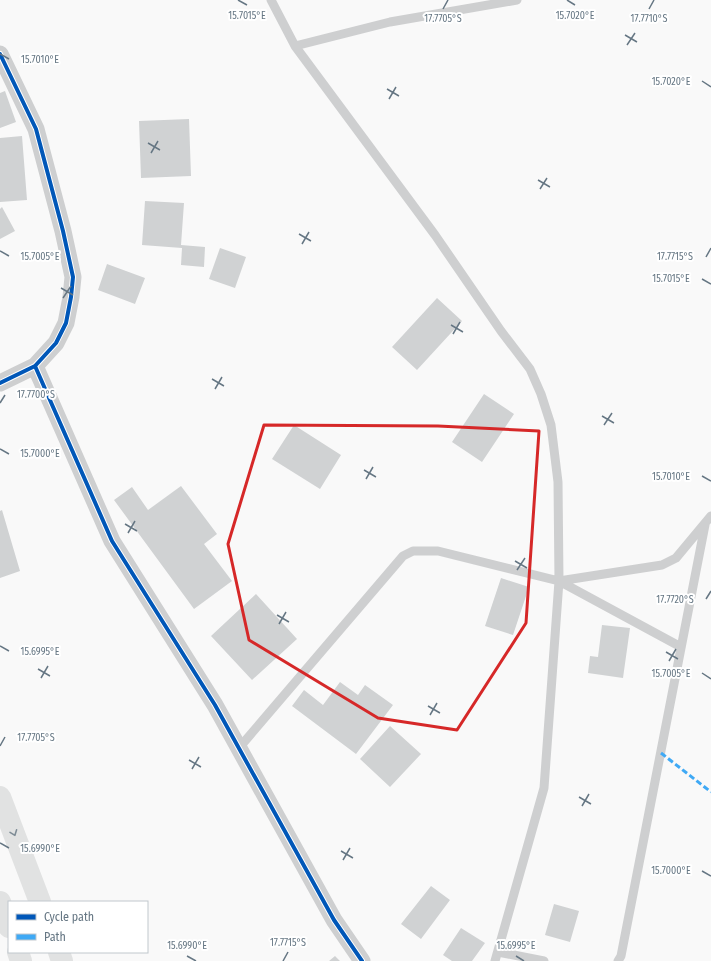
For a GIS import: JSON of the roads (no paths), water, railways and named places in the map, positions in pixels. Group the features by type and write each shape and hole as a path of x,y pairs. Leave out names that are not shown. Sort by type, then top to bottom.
{"main road":[{"path":"0,797 40,901"},
{"path":"0,902 8,924"}],"street":[{"path":"0,54 36,129 73,277 72,297 66,323 56,343 35,366 0,383"},
{"path":"35,366 112,541 215,705 334,920 362,961"}],"lane":[{"path":"271,0 295,46 435,235 530,369 541,394 551,425 558,482 560,581 544,788 495,961"},
{"path":"295,46 390,22 517,0"},
{"path":"560,581 662,565 676,558 711,516"},
{"path":"618,961 621,956 705,525"},
{"path":"239,748 403,556 413,551 438,551 560,581 681,647"},
{"path":"498,952 544,961"}]}
